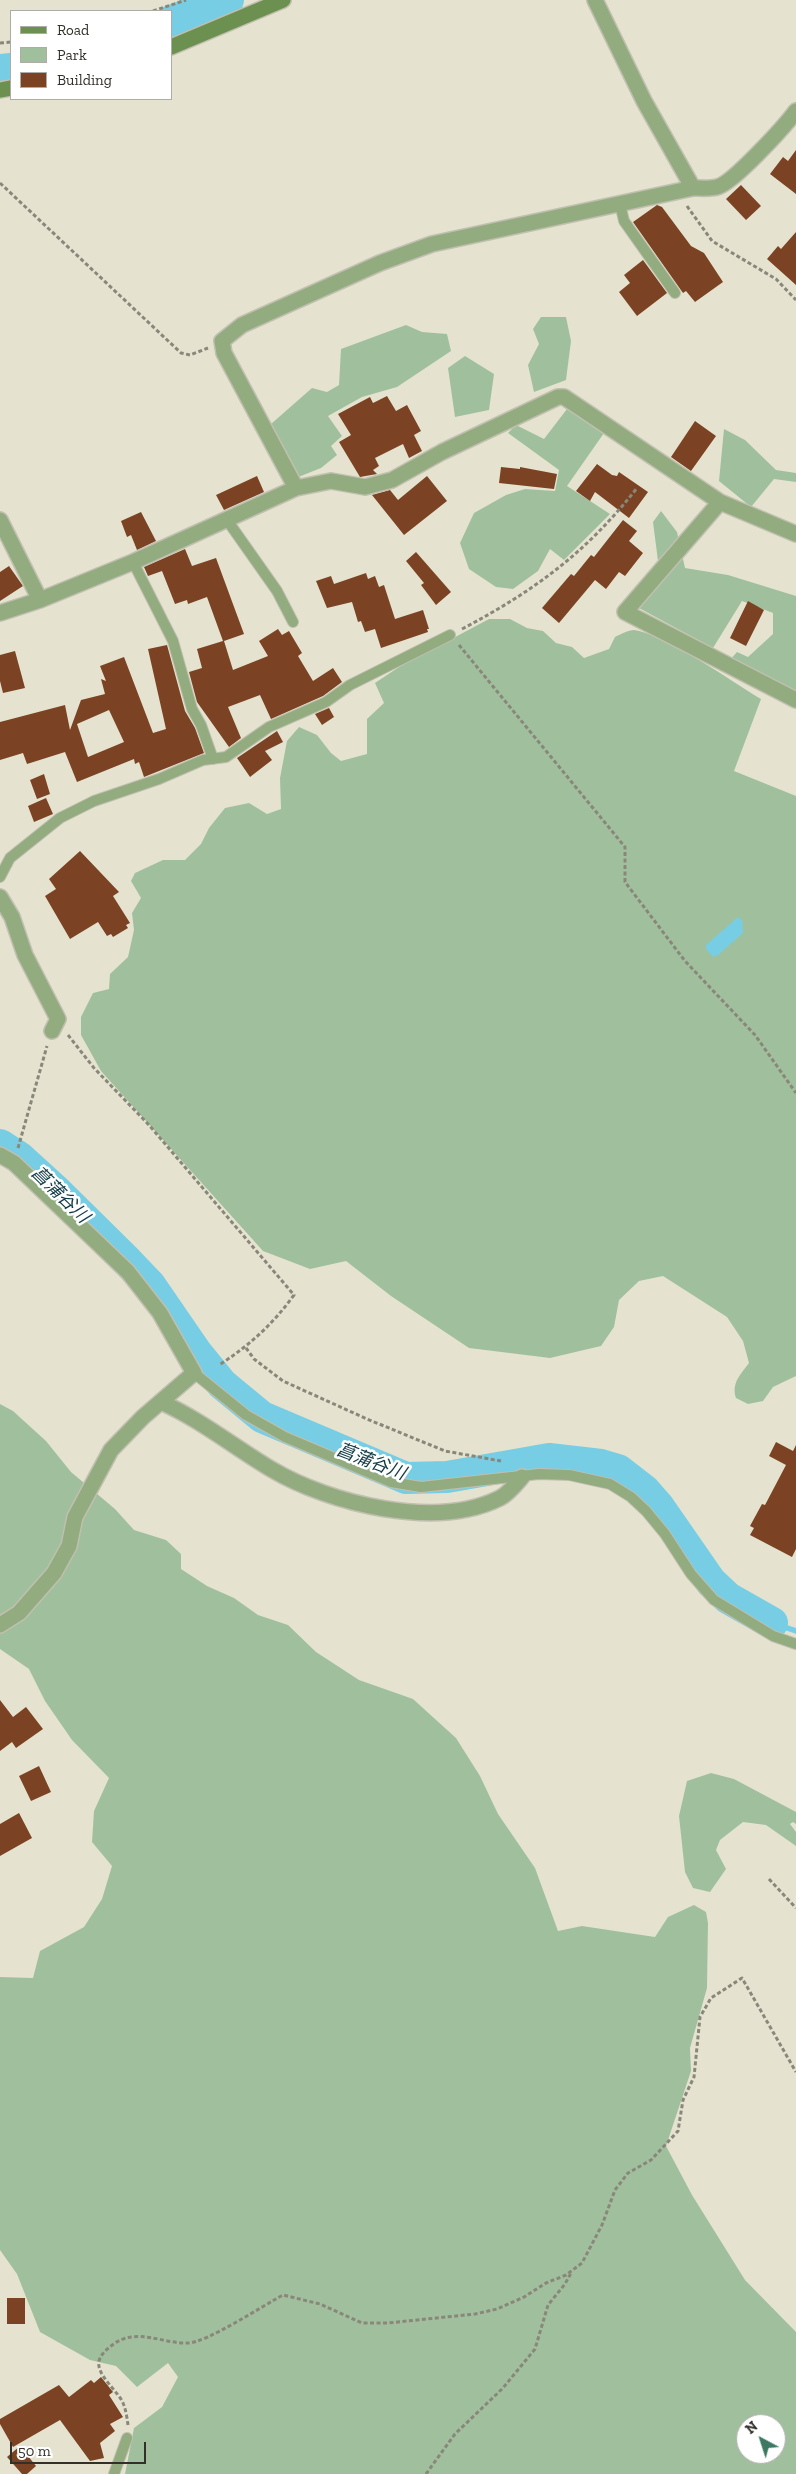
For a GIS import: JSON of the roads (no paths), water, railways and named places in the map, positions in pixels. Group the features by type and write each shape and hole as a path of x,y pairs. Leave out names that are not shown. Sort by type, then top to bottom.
{"main road":[{"path":"172,46 283,0"}],"street":[{"path":"595,0 686,189"},
{"path":"296,488 224,353 222,341 242,325 372,267 432,244 686,189 718,187 729,180 773,138 796,111"},
{"path":"0,613 40,600 132,562 296,488 331,481 365,487 392,480 442,452 558,397 564,397 720,502 796,534"},
{"path":"720,502 625,612 796,700"},
{"path":"0,520 40,600"},
{"path":"0,897 12,917 25,955 55,1025"},
{"path":"0,1625 19,1613 54,1573 68,1546 75,1518 111,1450 194,1373 160,1313 128,1272 6,1158"},
{"path":"161,1402 206,1426 273,1470 320,1491 373,1508 428,1514 466,1510 502,1497 522,1478"}],"lane":[{"path":"620,204 624,221 675,293"},
{"path":"227,520 277,591 293,622"},
{"path":"132,562 173,641 192,710 201,725 213,759"},
{"path":"0,877 10,858 60,818 94,801 159,779 203,760 226,757 268,727 326,702 350,684 450,635"},
{"path":"194,1373 246,1415 285,1437 391,1482 421,1487 522,1478 539,1474 569,1475 610,1484 631,1497 665,1534 690,1574 714,1600 765,1632 796,1644"},
{"path":"114,2474 127,2438"}],"water":[{"path":"738,917 742,920 743,933 718,955 713,957 706,949 706,945"}],"waterway":[{"path":"172,21 228,0"},
{"path":"0,70 10,69"},
{"name":"菖蒲谷川","path":"0,1145 20,1158 54,1189 128,1262 150,1285 196,1352 222,1384 262,1417 406,1478 447,1477 549,1459 601,1465 618,1470 645,1491 659,1507 711,1582 728,1598 772,1623"},
{"name":"菖蒲谷川","path":"772,1623 796,1631"}]}
